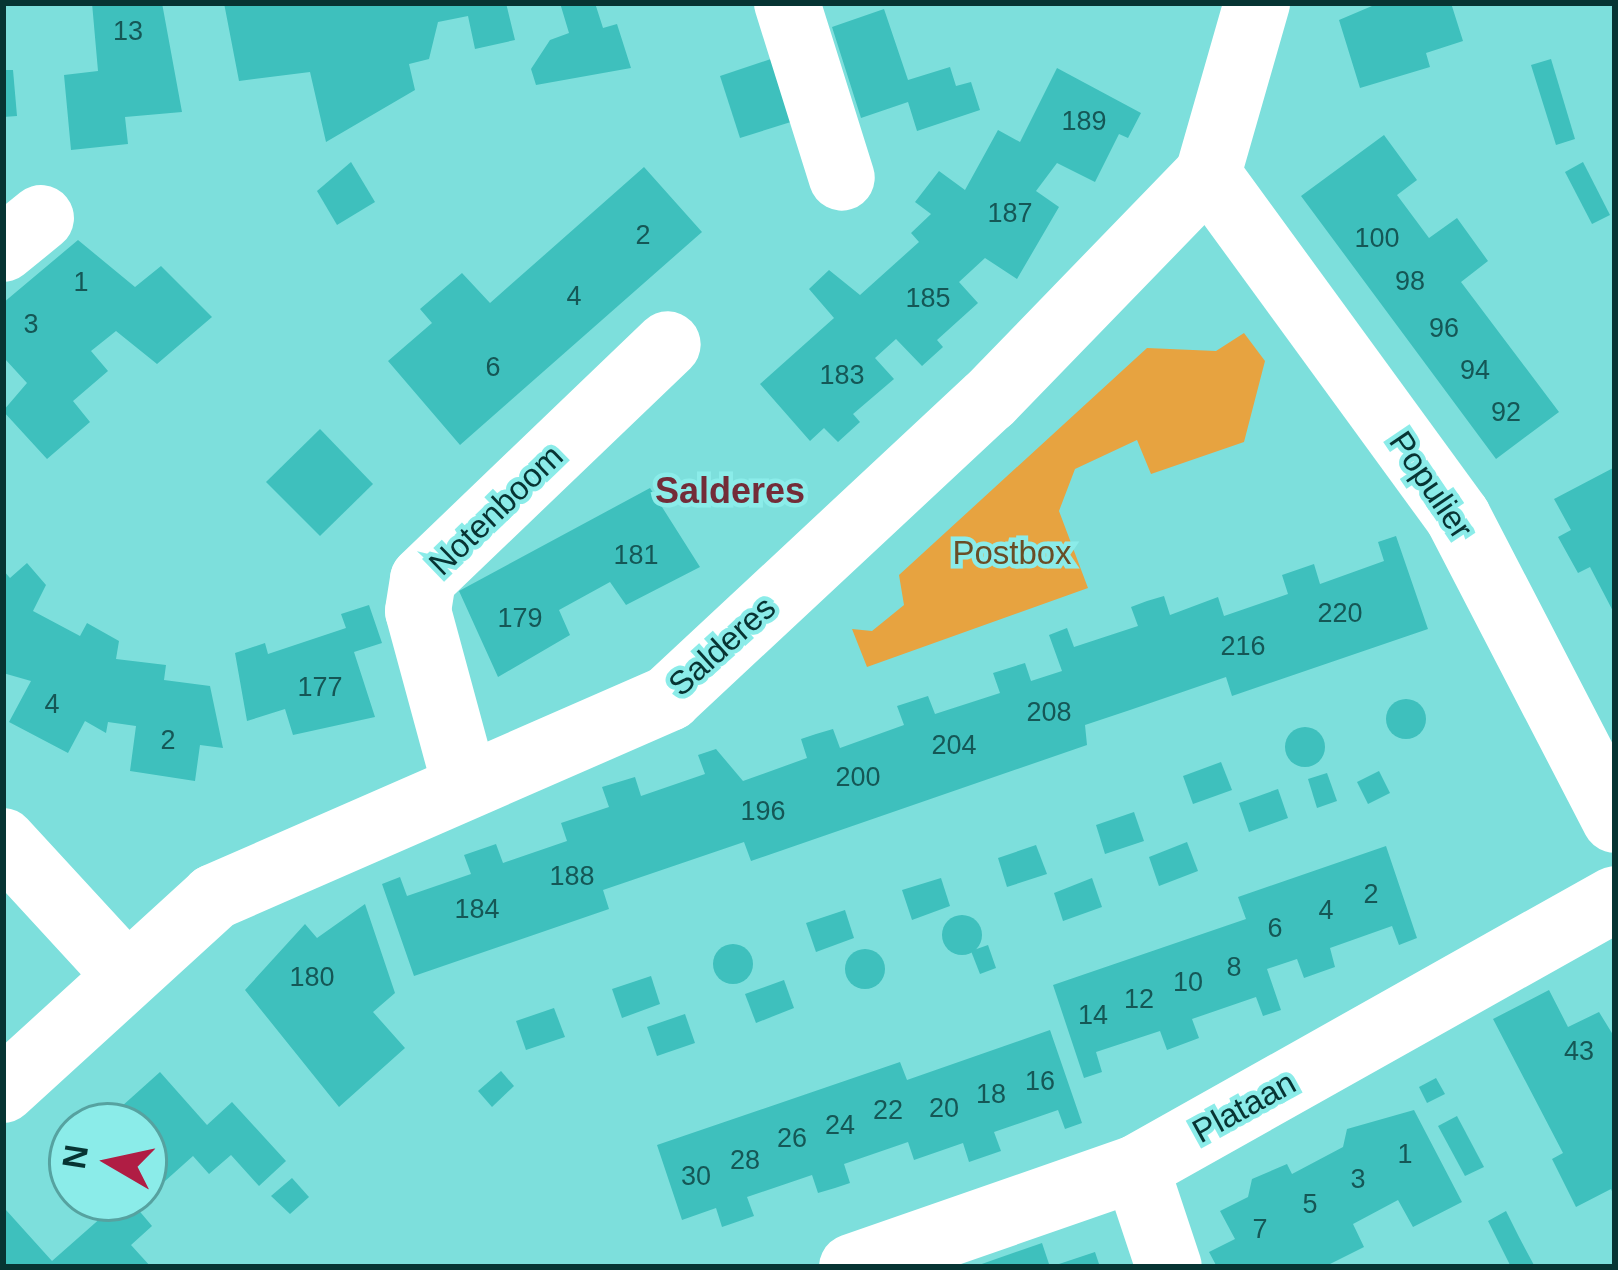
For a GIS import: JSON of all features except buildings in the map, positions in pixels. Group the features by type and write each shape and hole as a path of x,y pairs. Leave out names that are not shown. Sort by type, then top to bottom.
{"street":[{"path":"788,3 842,178"},
{"name":"Salderes","path":"3,1090 214,897 669,698 989,400 1208,174 1257,3"},
{"name":"Populier","path":"1208,174 1458,518 1615,820"},
{"name":"Notenboom","path":"465,784 418,611 423,579 668,344"},
{"path":"3,841 127,976"},
{"name":"Plataan","path":"852,1267 1136,1168 1615,899"},
{"path":"1136,1168 1169,1267"}],"green space":[{"name":"Postbox","path":"1244,333 1265,361 1244,442 1151,474 1137,440 1075,469 1059,511 1088,588 867,667 852,629 872,631 904,605 899,575 1147,348 1216,351"}],"district":[{"name":"Salderes","path":"730,491"}]}
